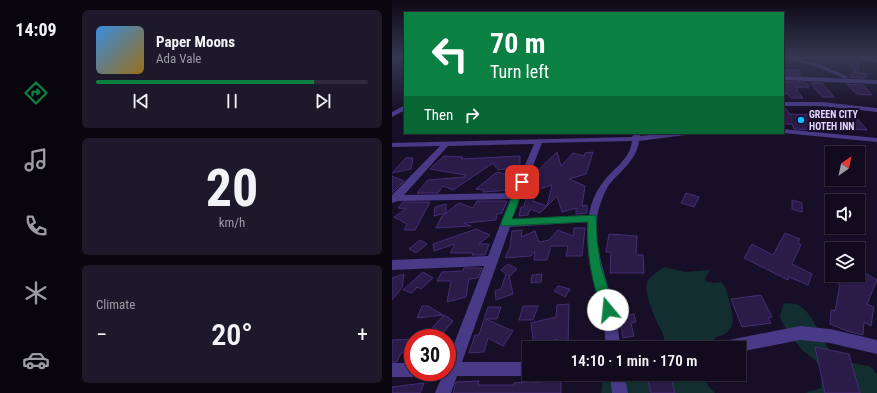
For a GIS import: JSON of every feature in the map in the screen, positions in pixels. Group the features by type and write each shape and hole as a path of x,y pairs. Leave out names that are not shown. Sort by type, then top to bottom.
{"street":[{"path":"839,75 857,81"},
{"path":"784,78 877,82"},
{"path":"784,104 822,104 877,110"},
{"path":"392,115 404,108"},
{"path":"784,131 877,140"},
{"path":"392,145 539,141 669,134"},
{"path":"612,341 608,310 595,267 592,240 593,218 598,196 604,185 633,152 636,136"},
{"path":"456,351 493,261 516,196 539,141"},
{"path":"393,200 446,144"},
{"path":"393,200 516,196"},
{"path":"506,223 593,218"},
{"path":"392,265 493,261"},
{"path":"746,344 800,333 830,336 877,347"},
{"path":"456,369 522,370"},
{"path":"392,370 404,370"},
{"path":"443,393 446,381"},
{"path":"618,381 620,393"}],"green space":[{"path":"665,267 685,272 710,270 705,279 706,281 714,283 721,282 728,295 733,321 730,329 723,335 716,337 713,341 664,341 646,290 648,280"},
{"path":"784,303 795,304 806,311 827,346 835,356 849,362 872,368 877,374 877,393 805,393 821,388 822,371 816,361 802,350 787,331 780,316"},
{"path":"603,381 707,381 708,386 715,393 601,393"}],"building":[{"path":"851,75 866,75 865,78 850,77"},
{"path":"784,82 806,82 809,87 795,87 803,98 791,98 788,94 784,94"},
{"path":"811,83 822,83 834,97 822,97"},
{"path":"847,84 863,85 872,95 857,94"},
{"name":"GREEN CITY HOTEH INN","path":"784,108 790,114 811,115 822,130 794,129 792,124 784,124"},
{"path":"841,112 847,112 852,118 855,116 867,130 848,129 839,117"},
{"path":"557,152 561,166 573,153 584,156 585,153 593,152 586,174 569,179 585,186 582,206 587,205 587,213 576,214 576,208 562,212 557,196 547,206 552,185 532,191 530,184 532,176"},
{"path":"444,156 463,157 461,159 520,156 520,167 498,170 493,163 453,190 443,186 438,193 417,193 428,180 465,177 465,175 430,169"},
{"path":"406,158 413,158 411,169 392,173"},
{"path":"497,172 518,178 512,190 483,192 484,190 476,189"},
{"path":"392,176 404,181 392,193"},
{"path":"686,193 699,197 694,207 681,203"},
{"path":"527,194 535,194 533,201 547,206 540,213 530,209 528,215 519,216 521,207 524,207"},
{"path":"792,200 802,203 802,212 792,209"},
{"path":"477,201 507,201 502,213 497,214 496,220 464,223 471,226 436,228 442,216 459,203 473,208"},
{"path":"403,202 430,202 415,230 404,230 407,224 394,217 406,209 398,208"},
{"path":"446,204 446,213 434,216 435,207"},
{"path":"574,228 585,228 582,256 566,256 568,246 551,246 547,260 534,260 535,251 531,256 505,258 510,247 512,231 522,230 521,237 535,231 539,242 549,240 558,230 573,236"},
{"path":"476,229 490,235 479,244 489,244 485,255 472,255 473,253 450,253 455,244 434,251 433,244"},
{"path":"785,233 800,239 798,243 801,245 792,264 812,274 808,285 789,277 788,280 744,258 752,244 773,255"},
{"path":"609,234 637,236 636,255 643,255 644,273 610,273 611,252 606,252"},
{"path":"420,240 427,244 416,253 409,249"},
{"path":"508,264 517,269 510,276 509,275 513,294 496,300 495,291 501,289 506,274 501,270"},
{"path":"464,268 482,268 478,278 469,279 466,297 447,302 451,281 437,281 442,272 463,271"},
{"path":"423,272 433,278 421,289 417,287 412,293 403,290"},
{"path":"865,273 877,280 867,304 874,307 871,326 864,322 863,335 847,331 830,324 831,310 835,311 840,285 836,282 865,282"},
{"path":"404,274 402,288 392,300 392,278"},
{"path":"542,274 541,282 531,283 532,275"},
{"path":"558,286 570,289 565,297 554,291"},
{"path":"761,295 772,317 768,318 771,323 742,327 731,299"},
{"path":"569,304 568,341 557,341 557,339 551,341 533,341 531,323 556,317 557,305"},
{"path":"422,306 428,306 443,315 417,318"},
{"path":"523,306 538,306 533,320 519,320"},
{"path":"488,307 501,307 497,319 486,319 513,331 503,346 488,338 484,352 469,353 475,335 479,335"},
{"path":"634,314 636,322 631,323 634,336 623,338 619,317"},
{"path":"444,315 453,321 446,329 432,328"},
{"path":"404,339 404,353 401,353 397,362 392,362 392,340"},
{"path":"815,347 849,354 860,393 825,393"},
{"path":"479,381 478,385 514,385 514,383 561,381 561,393 453,393 456,382"},
{"path":"648,381 672,381 675,393 651,393"},
{"path":"424,383 420,393 392,393 392,387"}],"place":[{"name":"GREEN CITY HOTEH INN","path":"801,120"}],"route":[{"path":"522,182 506,223 593,218 592,240 595,267 608,310"}]}
